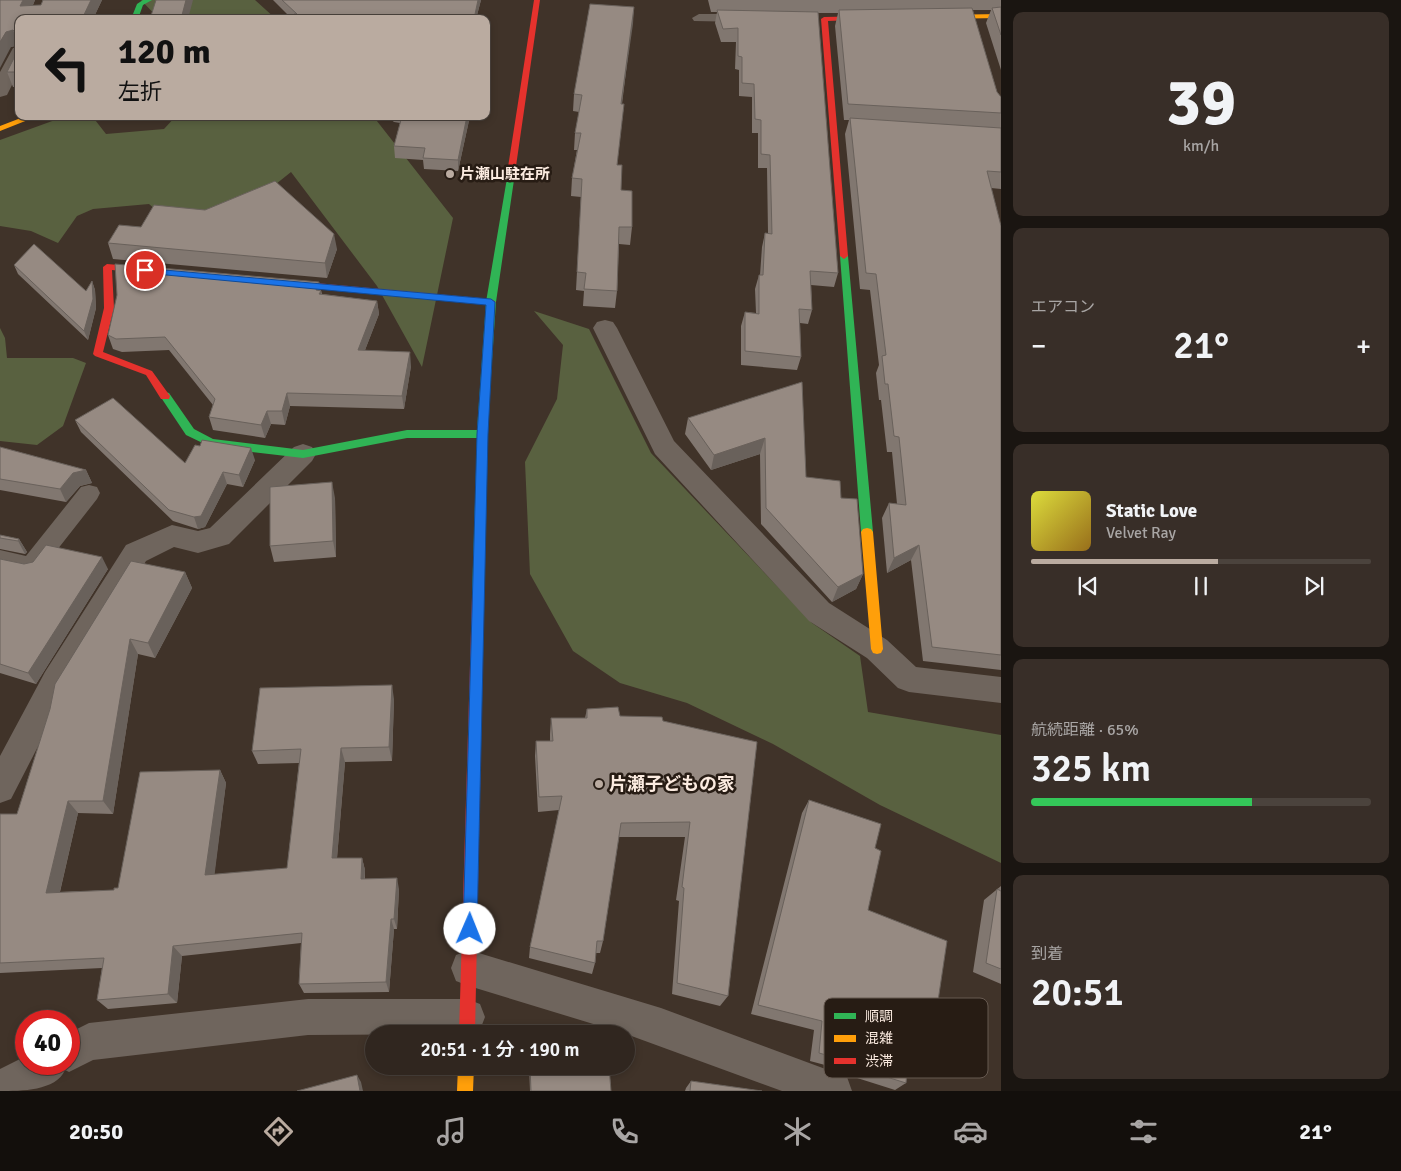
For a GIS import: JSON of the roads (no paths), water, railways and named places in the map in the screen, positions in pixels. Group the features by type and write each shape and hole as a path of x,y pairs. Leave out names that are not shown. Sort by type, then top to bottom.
{"street":[{"path":"136,15 140,4 149,0"},
{"path":"467,1025 482,434 491,302 537,0"},
{"path":"974,16 980,34"},
{"path":"924,17 1001,16"},
{"path":"878,649 833,127 820,19 884,18"},
{"path":"0,91 15,60"},
{"path":"0,128 23,120"},
{"path":"833,127 853,128"},
{"path":"166,272 107,267 109,308 98,354 149,373 190,432 211,443 303,454 407,434 482,434"},
{"path":"274,282 491,302"},
{"path":"605,328 664,447 818,612 878,649 908,679 1001,690"},
{"path":"0,788 56,680 136,553 172,536 198,542 219,536 303,454"},
{"path":"469,968 661,1028 833,1091"},
{"path":"80,1047 89,1042 308,1017 449,1025"},
{"path":"0,1090 28,1075"},
{"path":"465,1091 466,1075"}],"lane":[{"path":"699,18 757,18"},
{"path":"0,559 31,566 88,494"}],"place":[{"name":"片瀬山駐在所","path":"450,174"},
{"name":"片瀬子どもの家","path":"599,784"}]}
